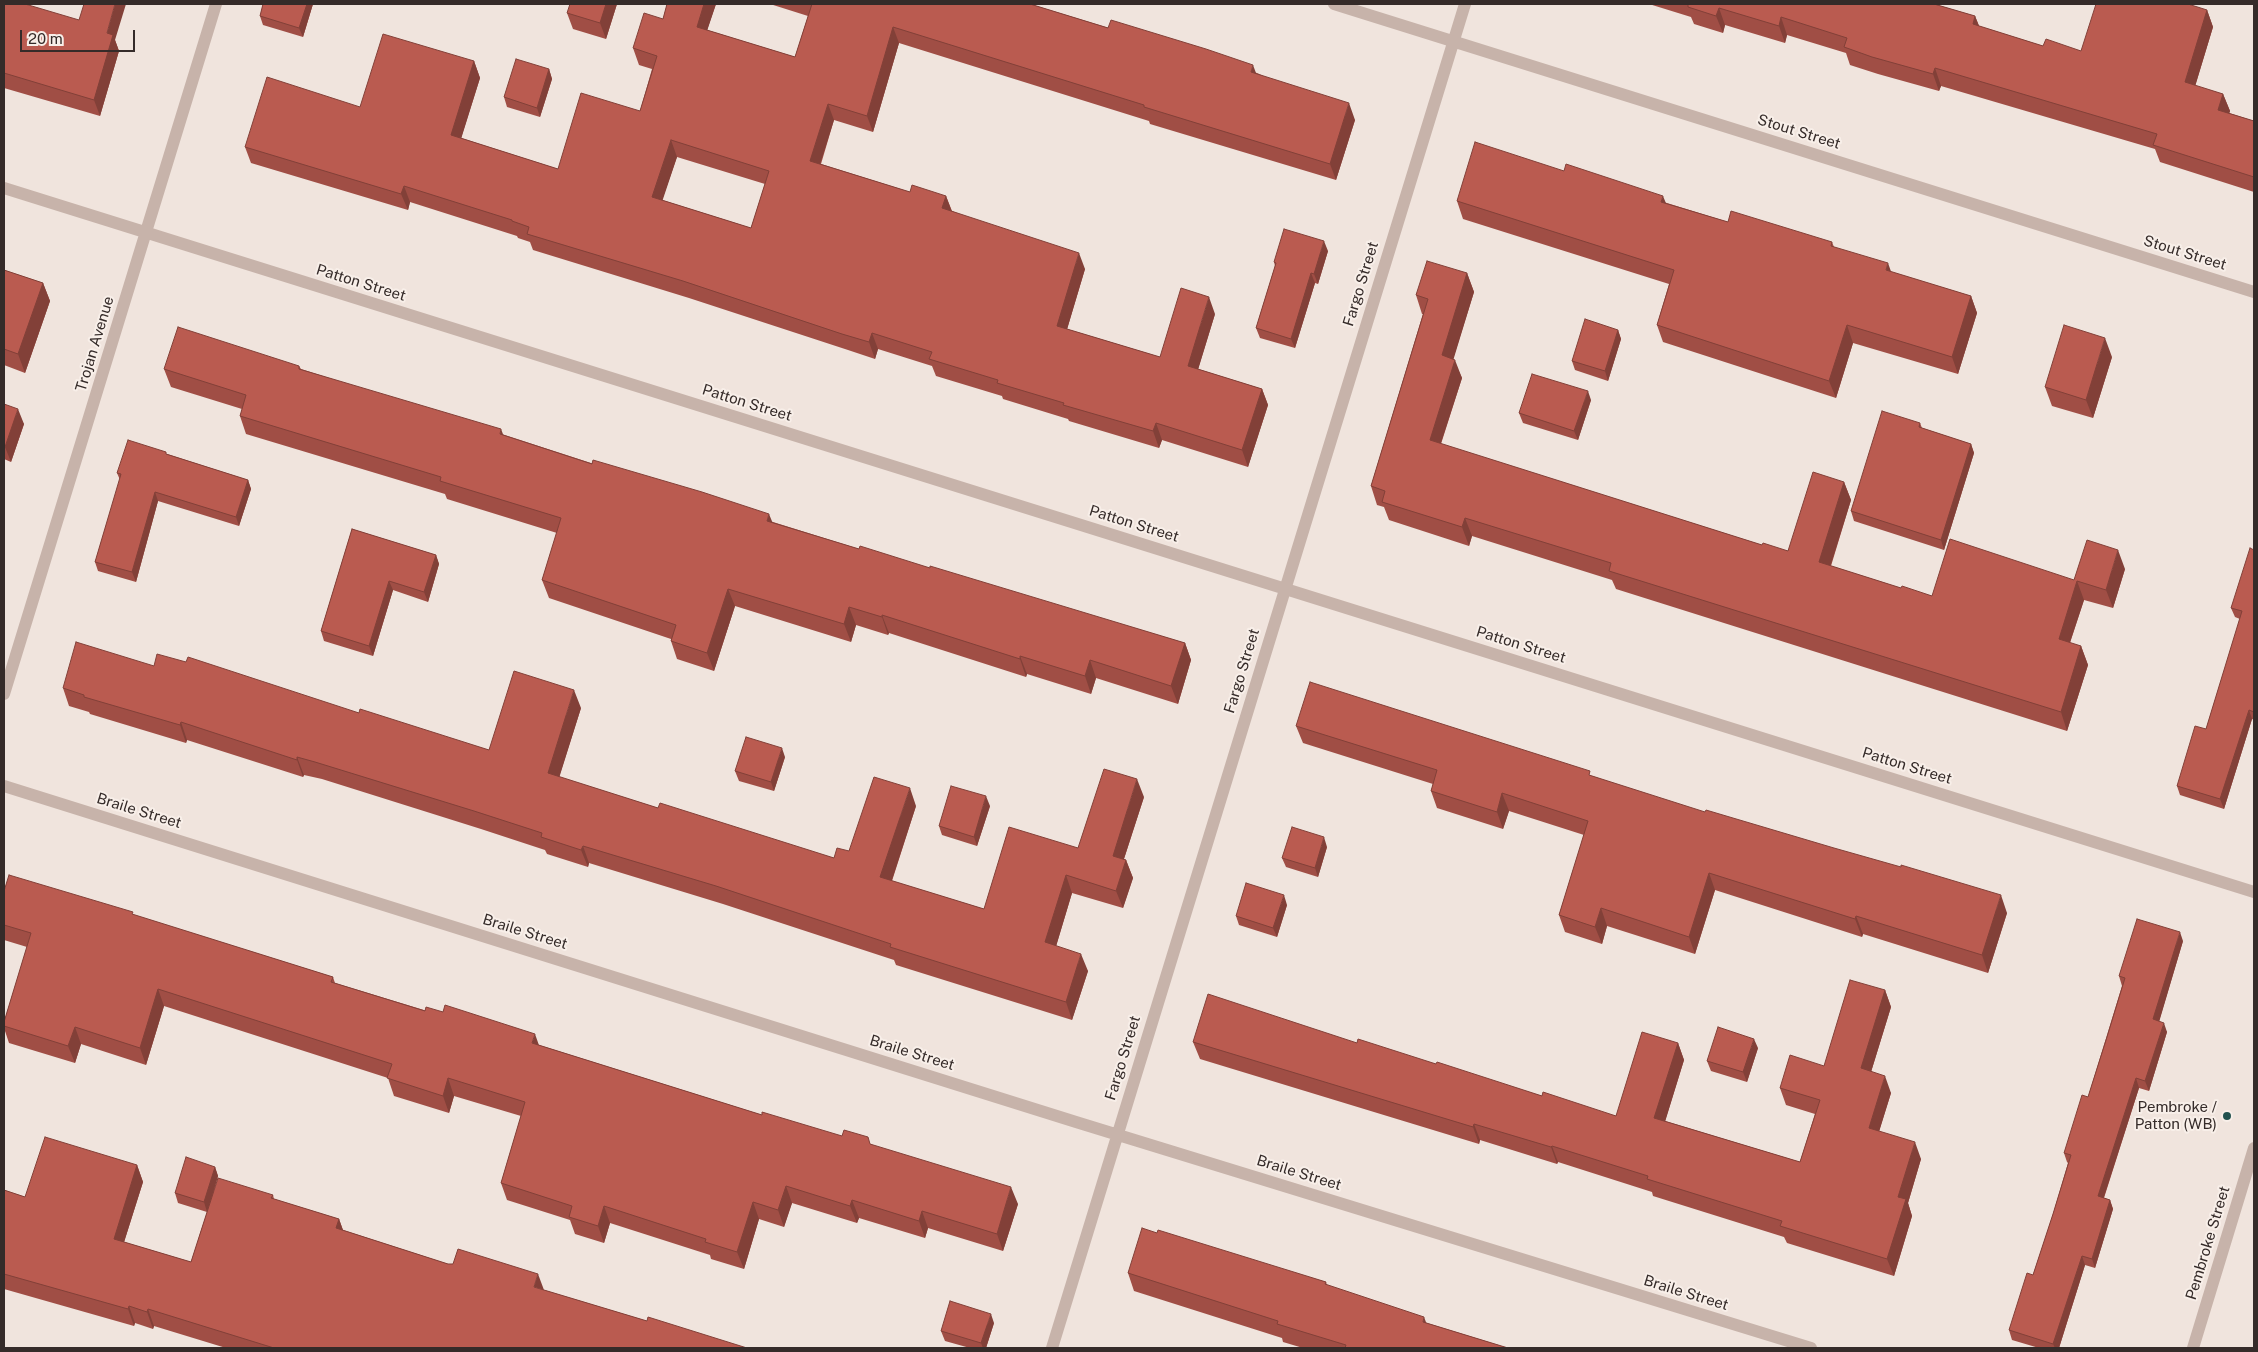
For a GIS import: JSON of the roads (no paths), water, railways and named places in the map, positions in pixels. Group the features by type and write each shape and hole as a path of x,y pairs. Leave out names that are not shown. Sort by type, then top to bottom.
{"street":[{"name":"Trojan Avenue","path":"4,694 216,4"},
{"name":"Stout Street","path":"1334,4 2254,292"},
{"name":"Fargo Street","path":"1052,1348 1465,4"},
{"name":"Patton Street","path":"4,188 2254,892"},
{"name":"Braile Street","path":"4,786 1117,1134 1811,1348"},
{"name":"Pembroke Street","path":"2193,1348 2254,1148"}],"place":[{"name":"Pembroke / Patton (WB)","path":"2227,1116"}]}
